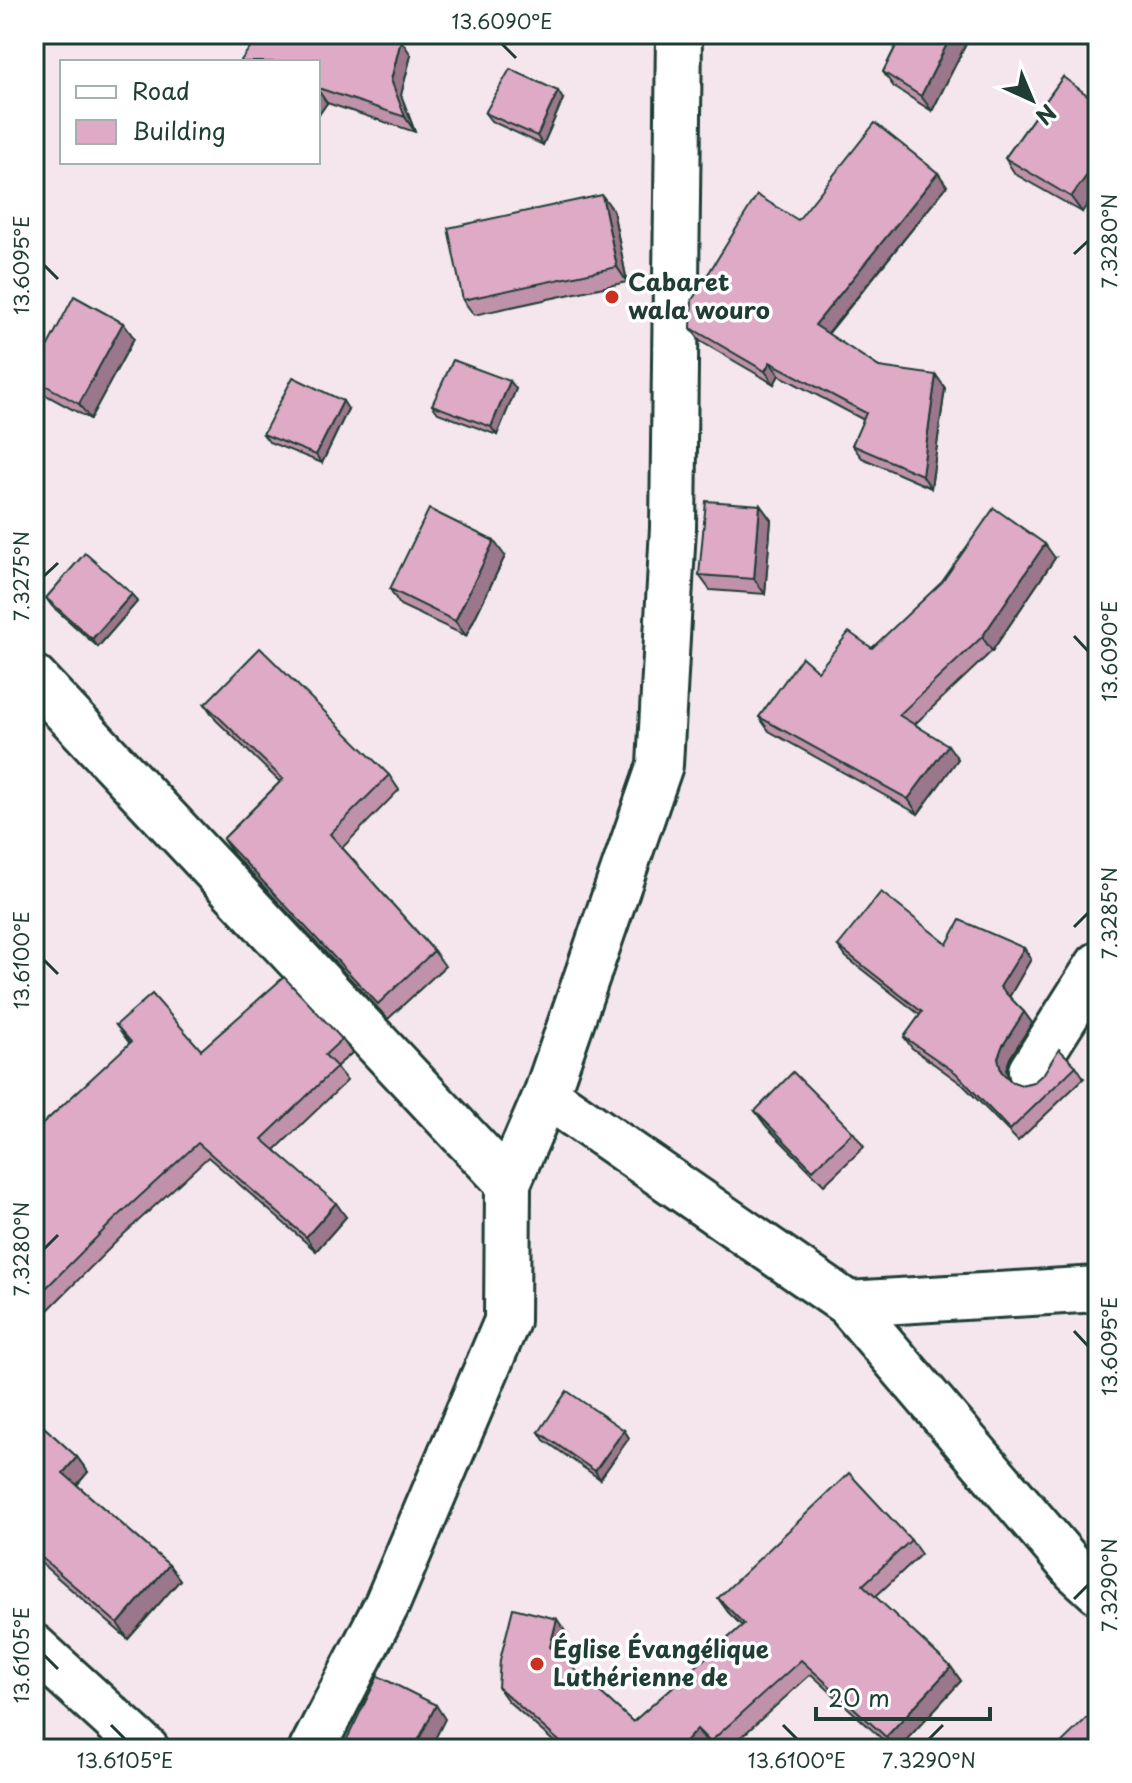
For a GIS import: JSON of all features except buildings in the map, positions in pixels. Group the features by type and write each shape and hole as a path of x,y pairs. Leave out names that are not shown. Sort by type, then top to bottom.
{"street":[{"path":"312,1749 387,1604 507,1321 508,1183 546,1095 660,765 673,528 678,34"},
{"path":"34,678 508,1183"},
{"path":"1031,1071 1098,965"},
{"path":"546,1095 848,1304 1075,1570 1098,1591"},
{"path":"848,1304 1098,1289"},
{"path":"34,1647 146,1749"}],"place":[{"name":"Cabaret wala wouro","path":"612,297"},
{"name":"Église Évangélique Luthérienne de","path":"537,1664"}]}
